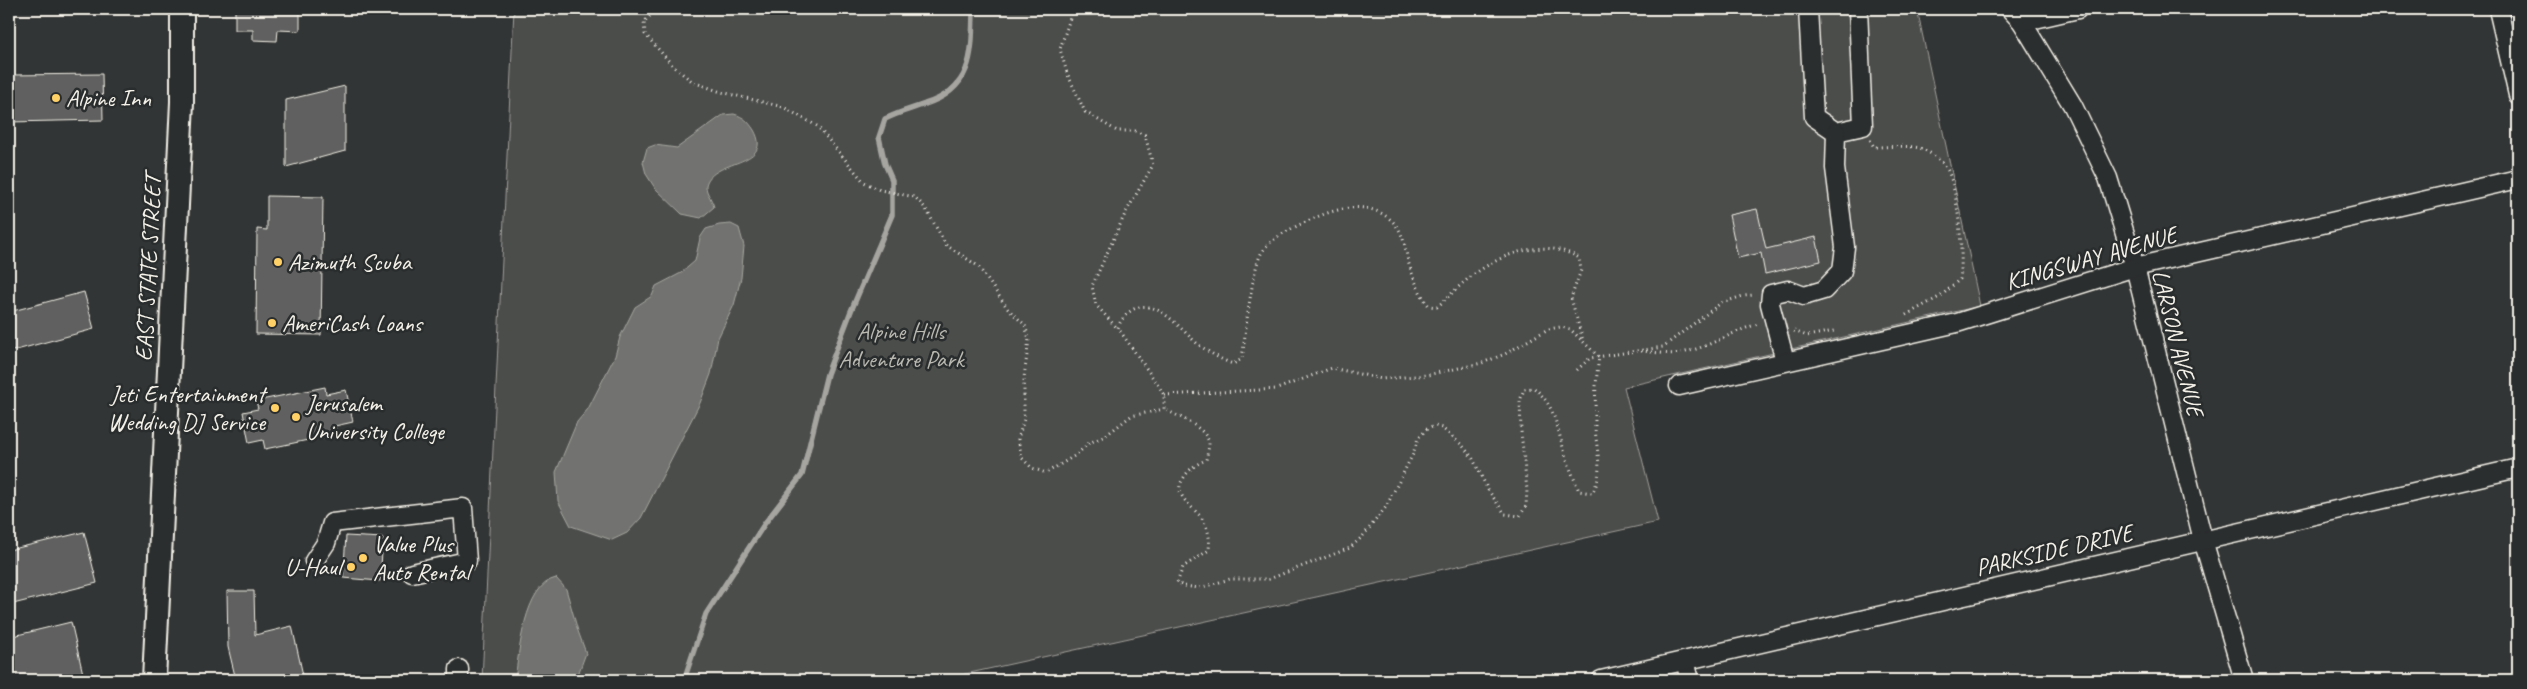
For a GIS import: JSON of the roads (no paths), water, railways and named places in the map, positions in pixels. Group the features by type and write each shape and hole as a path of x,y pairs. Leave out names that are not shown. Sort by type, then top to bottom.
{"main road":[{"name":"EAST STATE STREET","path":"154,680 182,102 182,9"}],"street":[{"path":"1808,9 1814,117 1836,132 1863,126 1858,9"},
{"name":"LARSON AVENUE","path":"2010,9 2022,22 2073,106 2108,178 2135,267 2203,540 2244,680"},
{"path":"2022,22 2078,9"},
{"path":"2498,9 2518,95"},
{"path":"1785,361 1770,304 1771,294 1788,290 1804,296 1824,290 1842,271 1845,247 1835,168 1836,132"},
{"name":"KINGSWAY AVENUE","path":"1679,386 1957,323 2135,267 2518,180"},
{"name":"PARKSIDE DRIVE","path":"1601,680 2518,468"},
{"path":"314,561 326,544 332,523 463,508 467,561 412,573"},
{"path":"1685,661 1690,680"}],"waterway":[{"path":"684,680 706,614 765,523 802,475 827,374 851,311 892,215 892,180 885,164 879,137 885,119 941,97 953,89 967,67 972,40 973,9"}],"place":[{"name":"Alpine Inn","path":"56,98"},
{"name":"Azimuth Scuba","path":"278,262"},
{"name":"AmeriCash Loans","path":"272,323"},
{"name":"Jeti Entertainment Wedding DJ Service","path":"275,408"},
{"name":"Jerusalem University College","path":"296,417"},
{"name":"Value Plus Auto Rental","path":"363,558"},
{"name":"U-Haul","path":"351,567"}],"park label":[{"name":"Alpine Hills Adventure Park","path":"901,345"}]}
